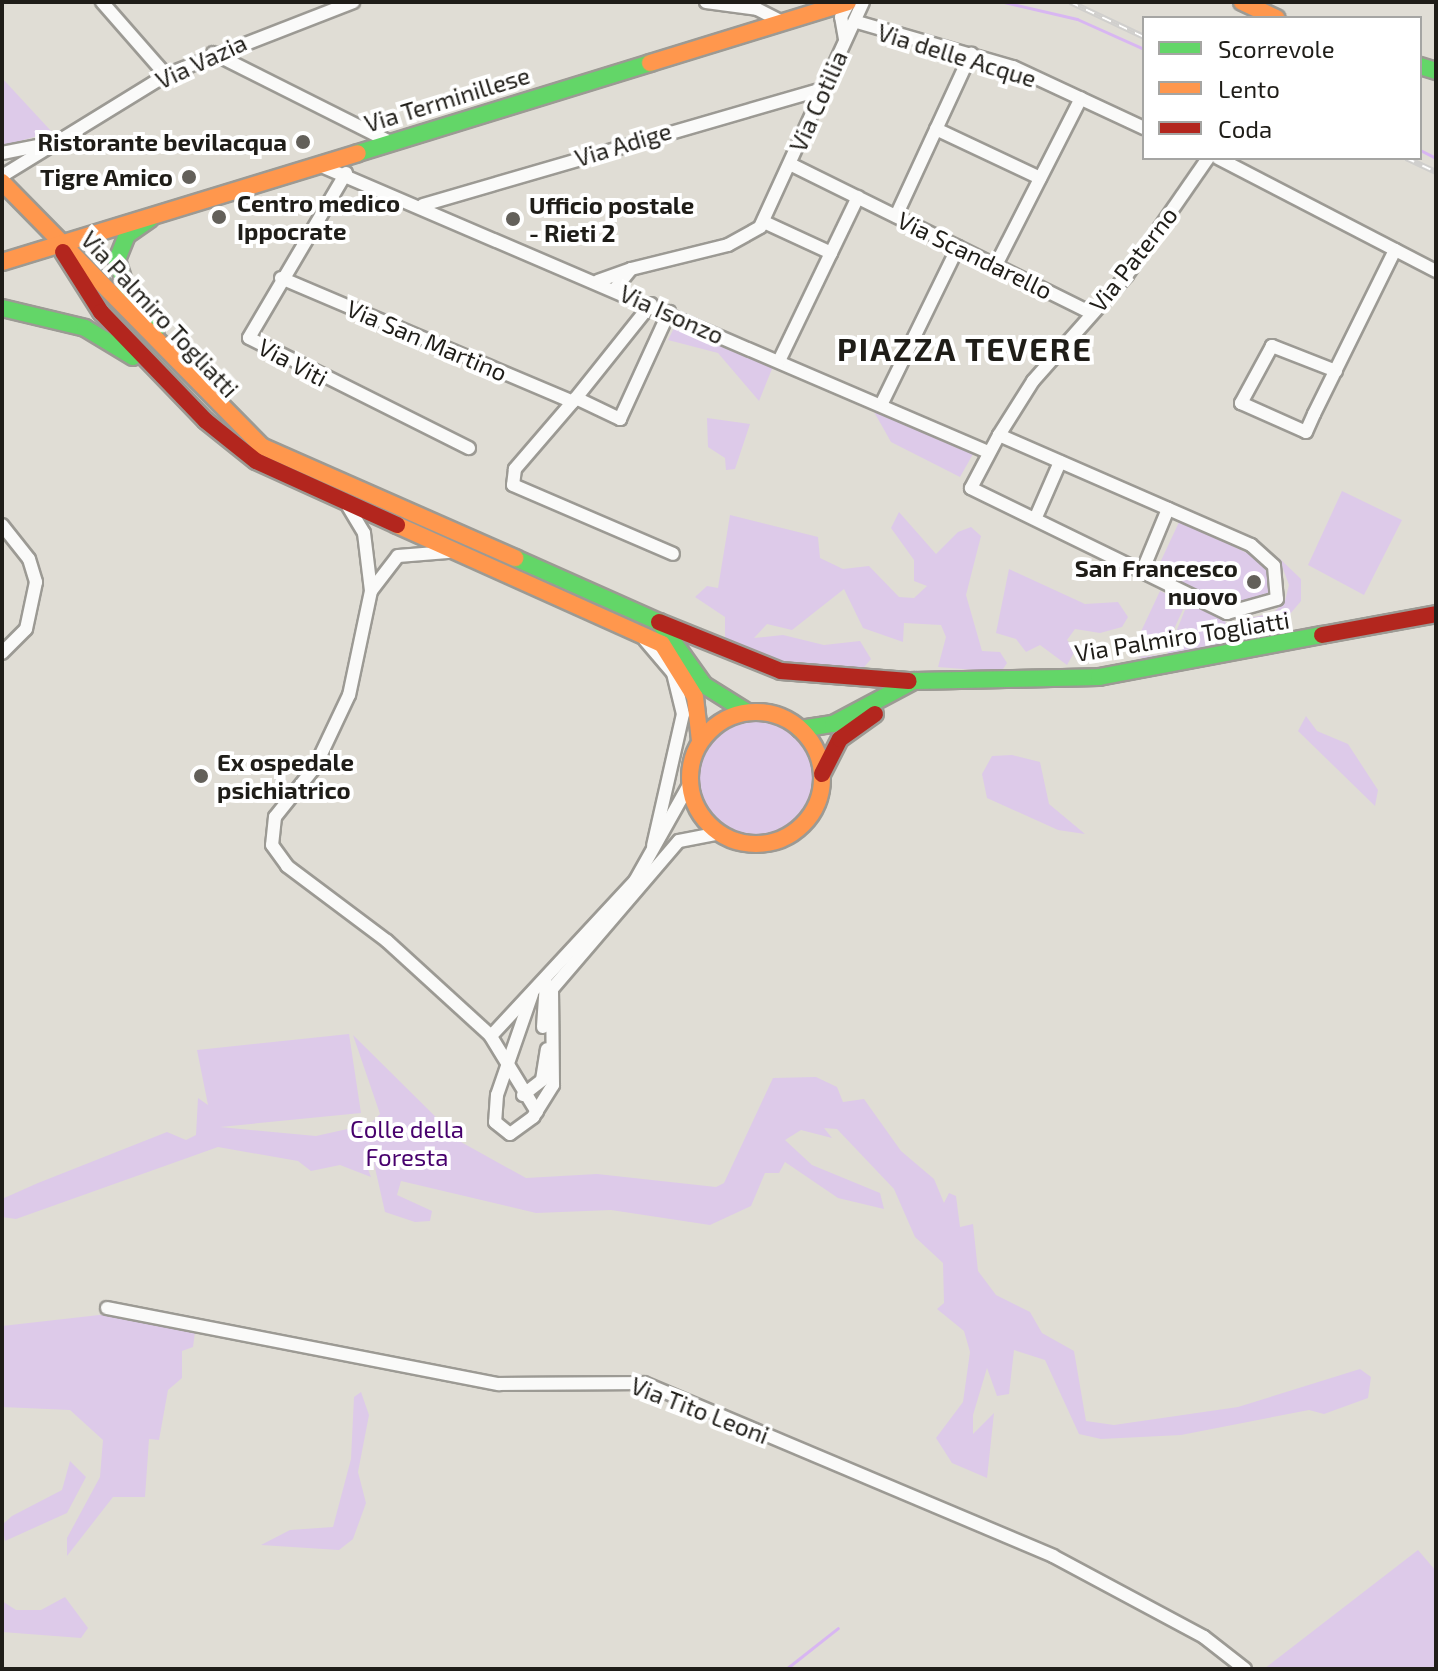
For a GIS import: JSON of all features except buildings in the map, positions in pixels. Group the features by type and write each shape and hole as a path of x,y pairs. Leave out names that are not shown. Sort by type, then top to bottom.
{"street":[{"path":"102,2 166,75"},
{"name":"Via Vazia","path":"2,179 166,75 213,53 353,2"},
{"path":"706,2 757,9 781,21"},
{"name":"Via Terminillese","path":"2,262 164,208 847,2"},
{"name":"Via delle Acque","path":"847,2 858,20 971,54 1081,98 1142,127"},
{"name":"Via delle Acque","path":"845,39 841,24 847,2"},
{"name":"Via delle Acque","path":"845,39 858,20 863,2"},
{"path":"1242,2 1273,16"},
{"path":"807,14 841,24"},
{"name":"Via Cotilia","path":"790,164 845,39"},
{"path":"213,53 390,142"},
{"path":"896,216 971,54"},
{"name":"Via Adige","path":"423,205 823,89"},
{"path":"996,265 1081,98"},
{"path":"936,129 1040,178"},
{"name":"Via Vazia","path":"2,153 58,141"},
{"path":"344,156 351,175"},
{"name":"Via Paterno","path":"1036,517 971,488 988,452 1033,381 1092,313 1207,160"},
{"path":"1222,160 1436,271"},
{"name":"Via Isonzo","path":"316,164 423,205 988,452"},
{"path":"598,281 631,269 728,245 764,222 790,164 858,197 779,361"},
{"name":"Via Viti","path":"351,175 281,278 249,338 469,448"},
{"path":"2,179 60,243"},
{"path":"451,217 459,194"},
{"name":"Via Scandarello","path":"858,197 1092,313"},
{"path":"164,208 127,235 119,276 226,418"},
{"path":"31,253 32,214"},
{"path":"764,222 831,253"},
{"name":"Via Palmiro Togliatti","path":"60,243 226,418 304,469 659,622 781,671 914,681 1099,677 1436,614"},
{"name":"Via Palmiro Togliatti","path":"60,243 101,312 206,421 256,461 631,627 662,644 695,697 700,741"},
{"path":"881,405 958,247"},
{"path":"1336,371 1272,346 1241,403 1306,432 1336,371 1395,250"},
{"path":"615,289 631,269"},
{"name":"Via San Martino","path":"281,278 620,419 669,312"},
{"path":"651,304 575,400 515,469 513,485 673,554"},
{"path":"2,308 67,321 113,341 206,421"},
{"path":"999,435 1168,509 1265,554 1279,578 1277,599 1227,613 1144,567 1036,517 1060,462"},
{"path":"346,503 364,533 371,591"},
{"path":"1144,567 1168,509"},
{"path":"2,525 29,559 36,582 26,629 2,653"},
{"path":"472,557 413,550 385,565 371,591 338,728 275,817 272,845 287,866 387,941 491,1036 504,1064 537,1112"},
{"path":"659,622 704,685 747,712 775,715 800,729 822,774"},
{"path":"631,627 673,673 683,714 645,865"},
{"path":"532,994 504,1064 495,1122 504,1133 518,1133 537,1112 556,1073 552,989 679,841 720,833 767,843 796,830 816,805 822,774 850,729 922,688 955,680"},
{"name":"Via Palmiro Togliatti","path":"800,729 833,724 914,681"},
{"path":"491,1036 554,970 645,865 690,783 700,741 721,722 747,712"},
{"path":"690,783 699,812 720,833"},
{"path":"523,1095 547,1071 540,1000 554,970"},
{"name":"Via Tito Leoni","path":"107,1308 499,1384 644,1383 1053,1556 1204,1637 1245,1669"}],"green space":[{"path":"2,78 52,132 2,146"},
{"path":"677,322 774,364 759,401 718,353 668,340"},
{"path":"869,403 967,447 973,454 960,477 891,442"},
{"path":"707,418 750,424 735,469 726,470 725,458 708,447"},
{"path":"1342,491 1402,520 1364,595 1308,565"},
{"path":"899,512 936,554 958,532 971,527 981,536 966,595 982,651 1000,652 1007,663 1001,672 938,667 946,637 941,625 904,623 903,642 863,628 844,589 792,630 767,624 754,638 783,635 824,645 860,641 871,659 860,672 767,663 725,646 725,617 695,597 707,586 718,588 730,515 818,537 820,558 843,569 869,566 899,597 914,598 927,586 914,581 914,560 891,528"},
{"path":"1180,520 1267,563 1273,596 1228,611 1189,595 1158,567"},
{"path":"1279,558 1301,579 1301,601 1285,620 1246,629 1240,620 1273,613 1285,601 1289,585"},
{"path":"1009,569 1085,604 1118,602 1128,617 1122,627 1100,633 1075,629 1067,640 1076,649 1067,665 1040,645 1026,652 1016,639 996,633"},
{"path":"1160,591 1186,603 1163,653 1137,640"},
{"path":"1197,607 1225,619 1228,645 1157,661 1137,657 1167,654 1185,610"},
{"path":"1306,716 1317,731 1348,744 1378,790 1375,806 1298,731"},
{"path":"756,717 779,722 799,735 812,755 817,778 812,801 799,821 779,834 756,839 733,834 713,821 700,801 695,778 700,755 713,735 733,722"},
{"path":"1012,755 1040,762 1049,804 1085,834 1058,830 987,798 982,774 992,756"},
{"name":"Colle della Foresta","path":"349,1034 361,1113 220,1127 316,1136 370,1124 380,1114 353,1035 461,1142 526,1178 597,1174 716,1187 724,1183 773,1078 816,1077 837,1087 843,1102 864,1099 901,1151 934,1179 944,1203 949,1193 956,1196 960,1227 973,1224 978,1271 996,1295 1030,1312 1042,1333 1074,1351 1086,1421 1114,1425 1238,1407 1360,1369 1371,1377 1368,1398 1324,1414 1309,1410 1181,1435 1101,1439 1079,1434 1045,1360 1014,1350 1009,1394 997,1396 987,1368 973,1415 973,1434 994,1413 987,1478 952,1463 936,1438 963,1402 970,1352 964,1331 937,1309 944,1303 943,1263 915,1237 894,1189 837,1129 824,1128 832,1138 801,1130 785,1140 812,1165 880,1193 884,1209 838,1198 785,1162 779,1173 765,1173 751,1206 710,1225 611,1210 536,1213 401,1181 397,1195 432,1211 430,1221 415,1222 385,1212 373,1159 363,1156 371,1177 340,1165 311,1171 298,1161 218,1147 16,1219 2,1217 2,1199 38,1183 167,1132 186,1140 196,1135 198,1098 208,1105 197,1050"},
{"path":"108,1314 195,1332 193,1347 182,1351 182,1378 168,1390 159,1440 149,1439 145,1497 113,1497 67,1556 67,1538 100,1477 103,1440 70,1410 2,1407 2,1326"},
{"path":"361,1392 369,1415 358,1472 366,1503 353,1539 339,1550 261,1545 290,1530 333,1527 351,1459 354,1397"},
{"path":"70,1461 86,1477 67,1513 5,1541 2,1525 12,1516 62,1490"},
{"path":"1418,1550 1436,1571 1436,1669 1264,1669"},
{"path":"65,1597 88,1628 81,1638 2,1632 2,1601 16,1610 41,1610"}],"waterway":[{"path":"1004,2 1077,19 1142,48"},
{"path":"1422,151 1436,158"},
{"path":"786,1669 838,1628"}],"railway":[{"path":"1070,2 1142,36"},
{"path":"1410,160 1436,172"}],"traffic: fast":[{"path":"358,153 650,63"},
{"path":"1422,67 1436,71"},
{"path":"150,219 127,235 117,260 129,296 156,330"},
{"path":"2,308 85,328 133,357"},
{"path":"515,558 659,622 704,685 747,712"},
{"path":"800,729 833,724 914,681 1099,677 1322,635"}],"traffic: slow":[{"path":"650,63 848,2"},
{"path":"1242,2 1273,16"},
{"path":"2,262 358,153"},
{"path":"2,182 261,446 515,558"},
{"path":"397,525 662,644 695,697 700,741"},
{"path":"756,712 781,717 803,731 817,753 822,778 817,803 803,825 781,839 756,844 731,839 709,825 695,803 690,778 695,753 709,731 731,717 756,712"}],"traffic: jam":[{"path":"63,252 101,312 206,421 256,461 397,525"},
{"path":"1322,635 1436,614"},
{"path":"659,622 781,671 909,681"},
{"path":"822,774 840,739 875,714"}],"place":[{"name":"Ristorante bevilacqua","path":"303,142"},
{"name":"Tigre Amico","path":"189,177"},
{"name":"Centro medico Ippocrate","path":"219,217"},
{"name":"Ufficio postale - Rieti 2","path":"513,219"},
{"name":"San Francesco nuovo","path":"1254,582"},
{"name":"Ex ospedale psichiatrico","path":"201,776"}],"district":[{"name":"PIAZZA TEVERE","path":"965,348"}]}
